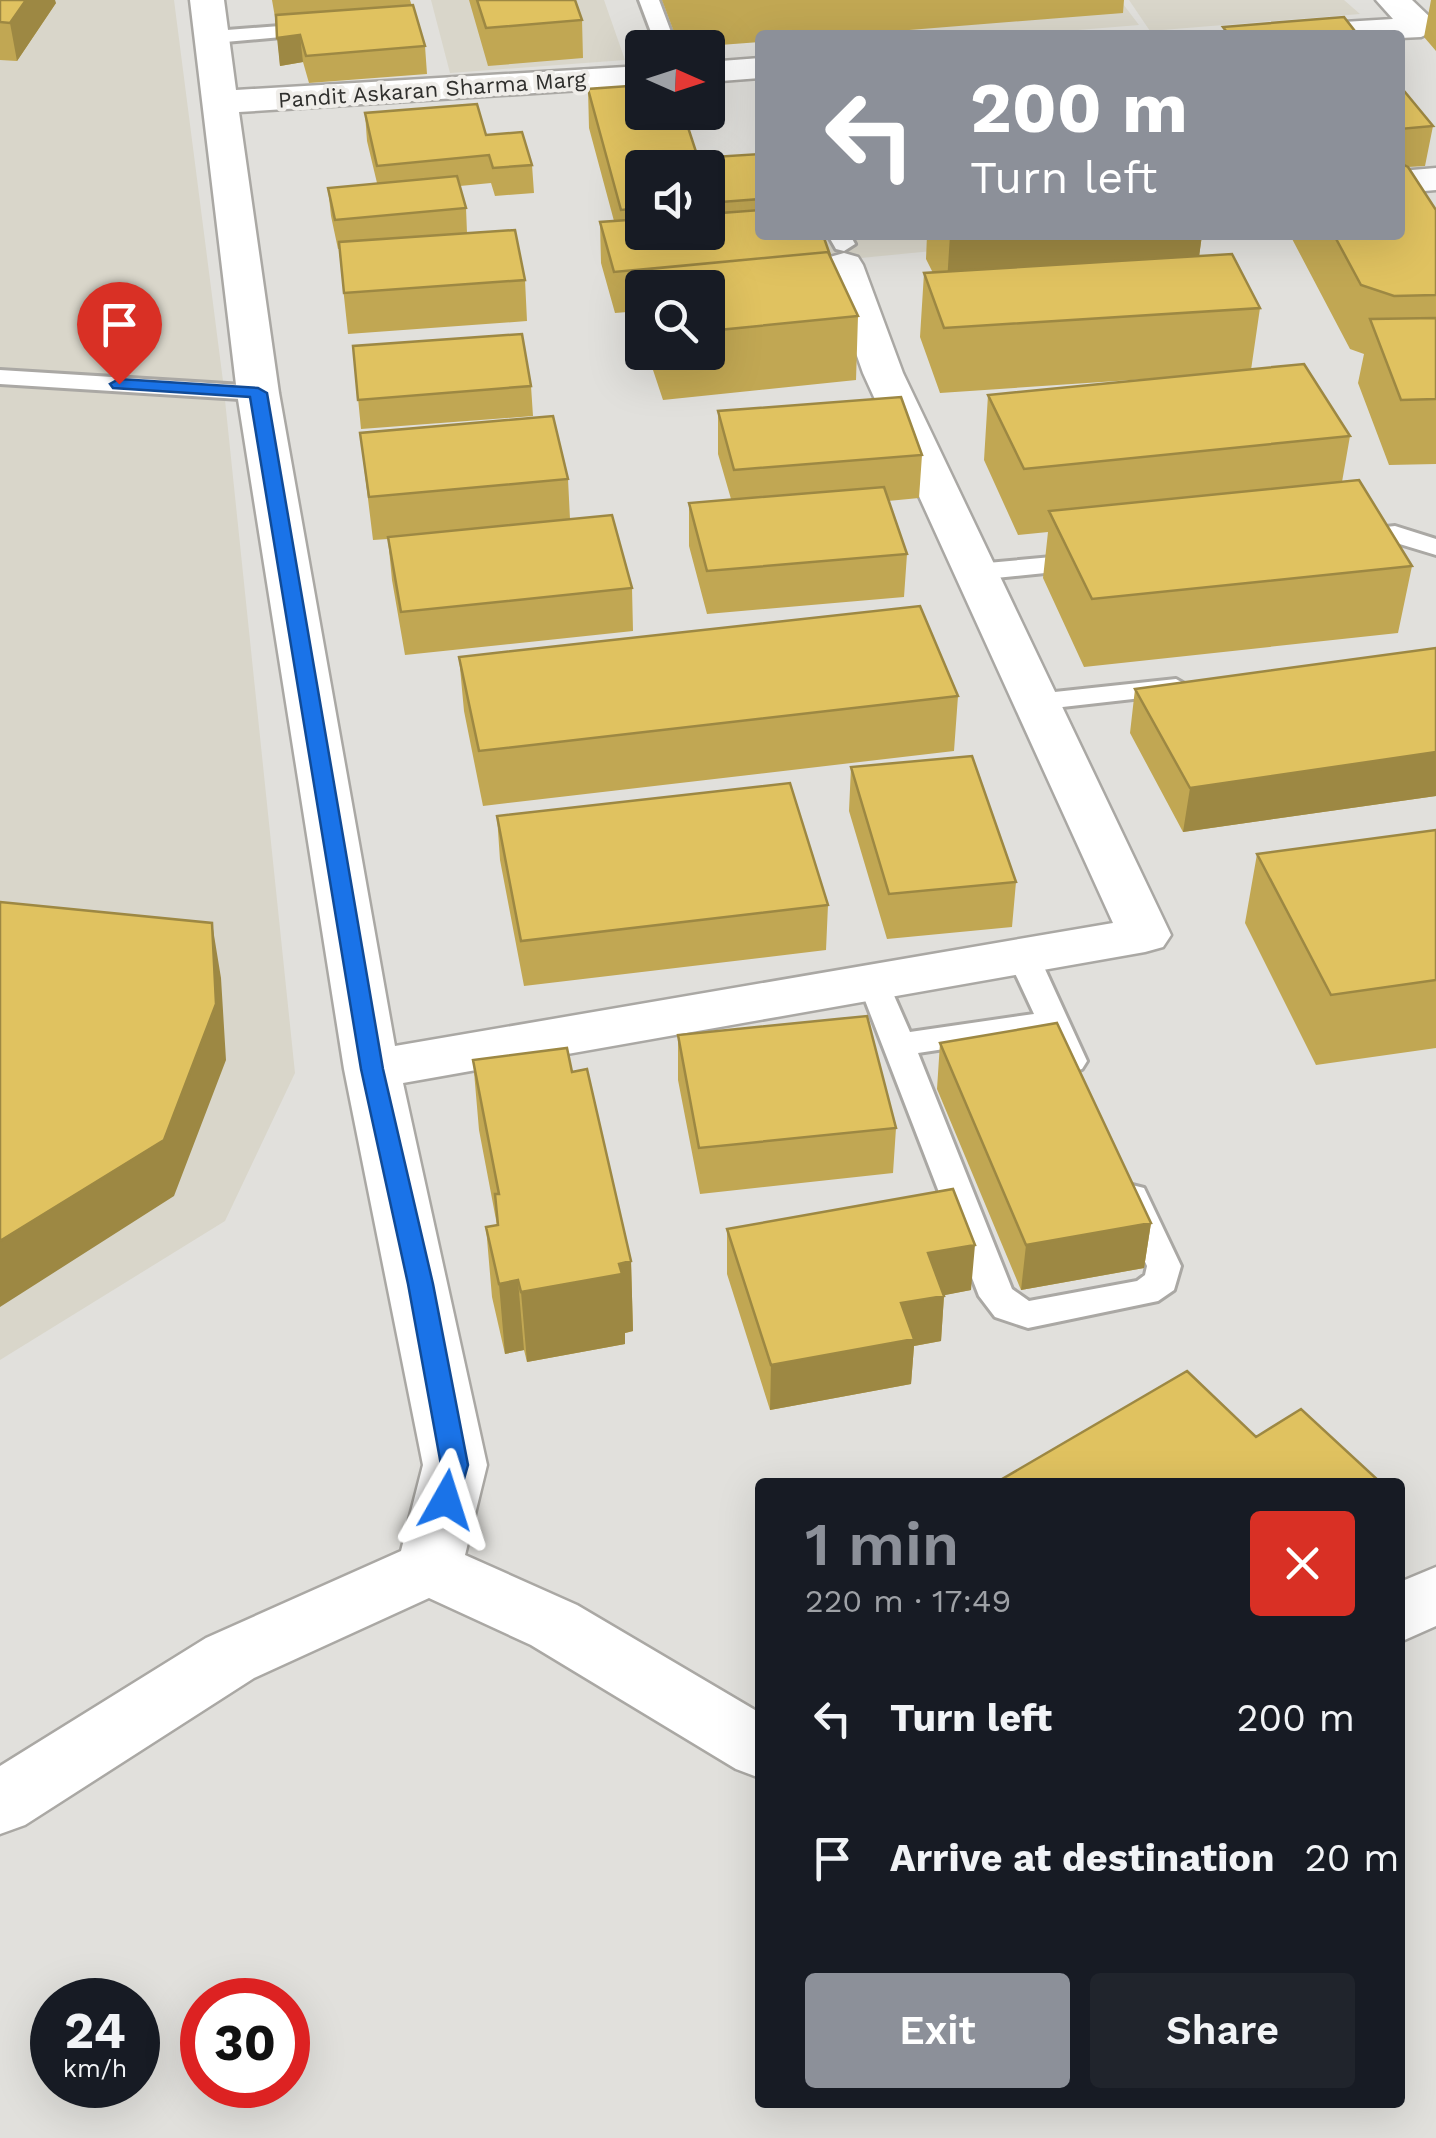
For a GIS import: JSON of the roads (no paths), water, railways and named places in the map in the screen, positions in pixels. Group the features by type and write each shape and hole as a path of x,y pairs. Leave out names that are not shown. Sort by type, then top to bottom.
{"street":[{"path":"1373,30 1421,27 1393,0"},
{"path":"210,18 258,393 372,1069 420,1284 454,1465 429,1568"},
{"path":"725,71 755,69"},
{"name":"Pandit Askaran Sharma Marg","path":"222,102 625,77"},
{"path":"1405,182 1436,180"},
{"path":"372,1069 1145,934 883,373 842,248"},
{"path":"0,1803 230,1658 429,1568 554,1625 755,1745"},
{"path":"1405,1611 1436,1594"}],"lane":[{"path":"649,0 660,30"},
{"path":"210,18 346,27"},
{"path":"0,377 258,393"},
{"path":"1319,541 1395,534 1436,547"},
{"path":"976,572 1109,560"},
{"path":"1036,702 1199,685"},
{"path":"1023,956 1085,1092"},
{"path":"874,982 996,1296 1008,1308 1028,1315 1146,1292 1162,1281 1164,1266 1116,1162"},
{"path":"899,1046 1053,1022"}]}
